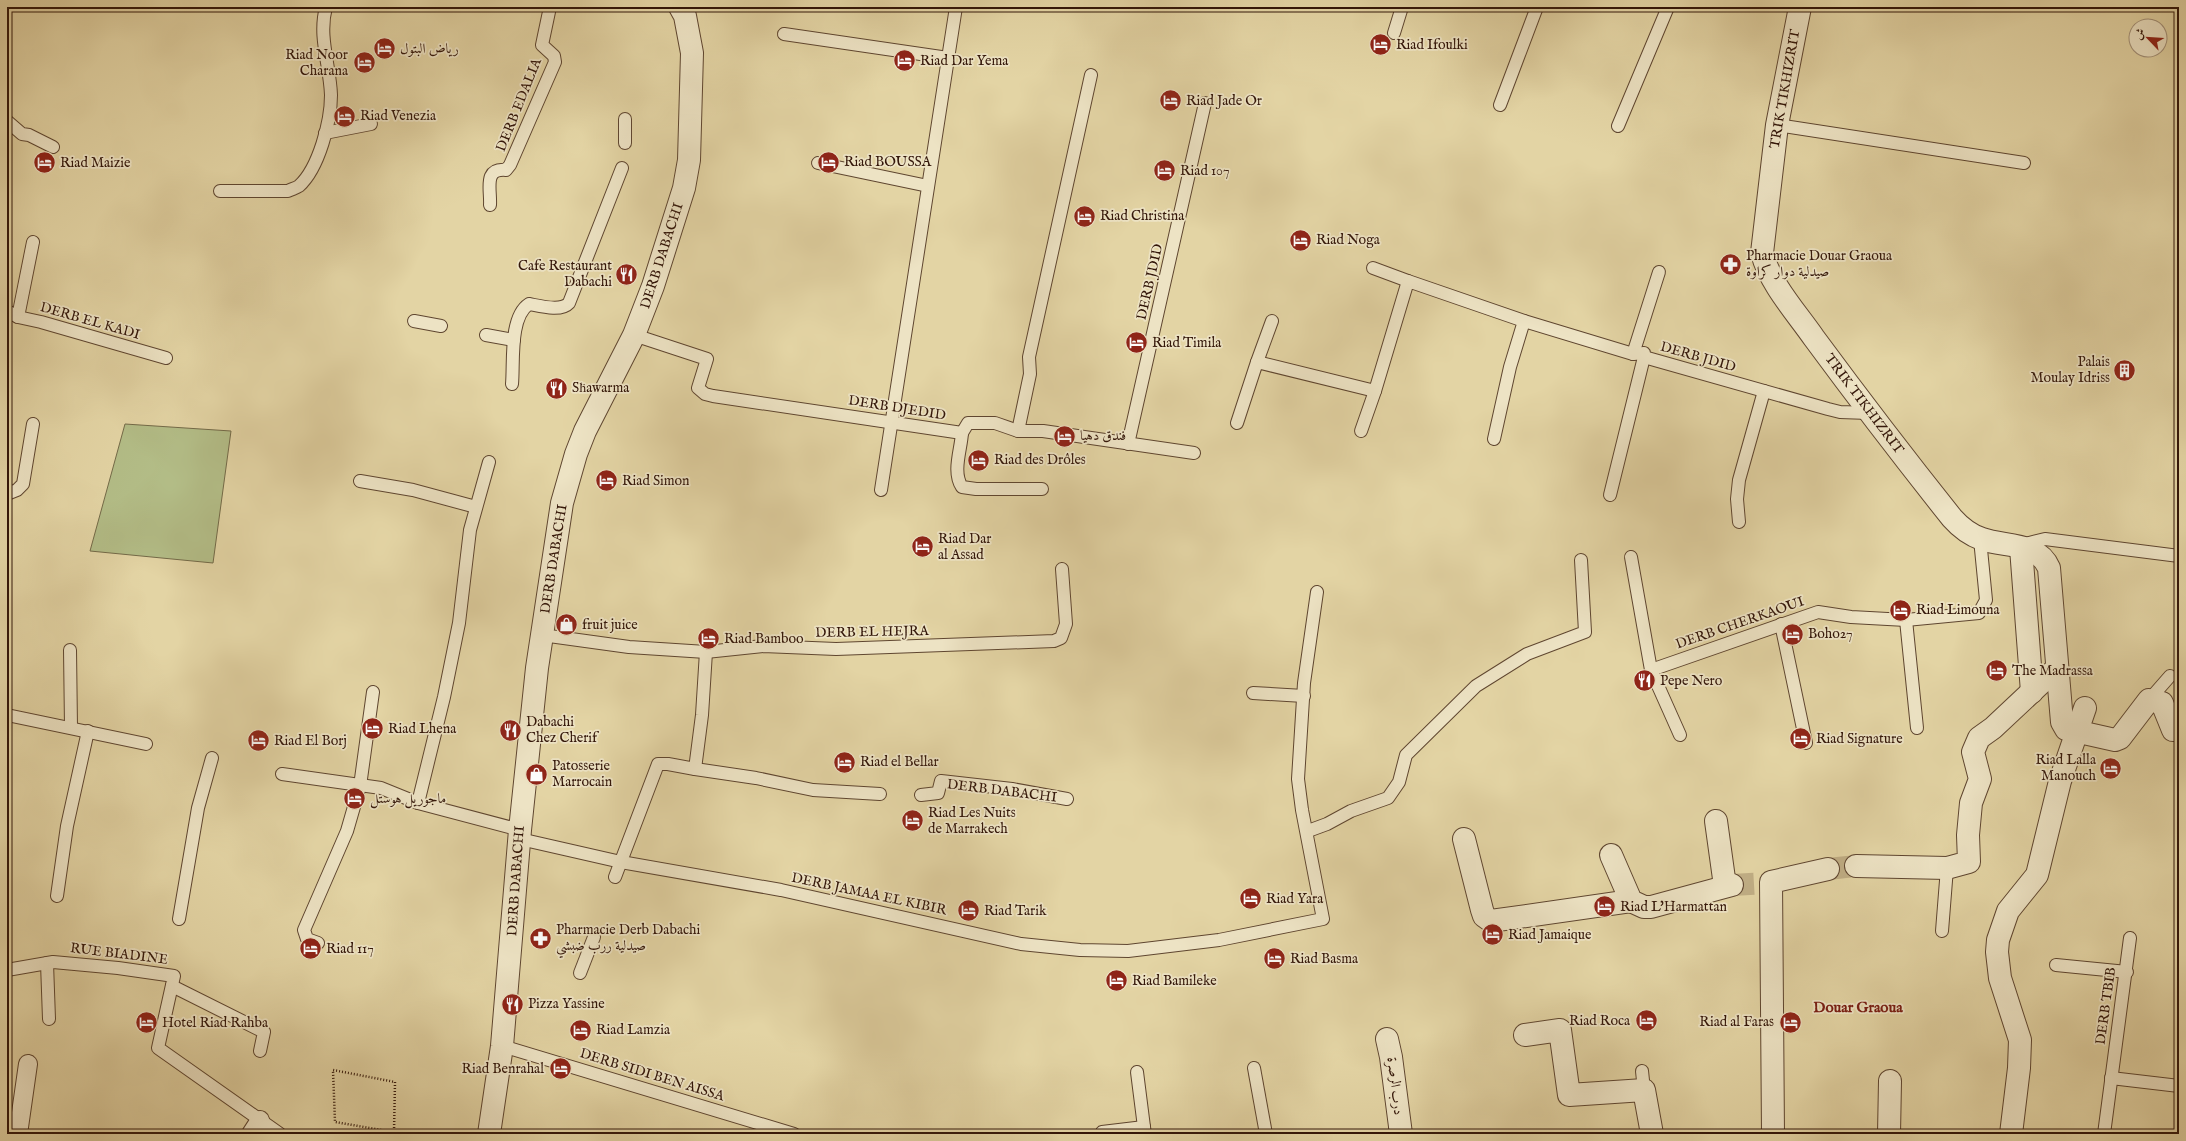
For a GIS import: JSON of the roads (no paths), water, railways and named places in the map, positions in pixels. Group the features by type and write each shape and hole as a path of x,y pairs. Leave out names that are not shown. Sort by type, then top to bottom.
{"street":[{"name":"DERB DABACHI","path":"489,1134 502,1046 520,835 542,635 562,503 576,454 634,335 653,286 684,188 689,160 692,53 687,24 680,7"},
{"name":"TRIK TIKHIZRIT","path":"1800,7 1777,125 1762,253 1764,262 1776,285 1869,413 1952,518 1966,531 1980,539 2032,550 2041,555 2048,568 2062,722 2066,729 2076,733"},
{"path":"2021,548 2032,692"},
{"path":"1856,866 1947,868 1969,862 1968,835 1971,803 1980,779 1973,752 1979,738 2057,668"},
{"path":"2076,733 2115,740 2120,738 2149,700 2162,703 2173,730 2179,730"},
{"path":"2011,1134 2019,1068 2020,1040 2000,978 1996,952 1998,940 2008,911 2037,875 2060,781 2085,708"},
{"path":"1464,839 1482,910 1484,916 1491,921 1631,901 1644,907 1651,907 1728,885 1716,821"},
{"path":"1612,855 1631,901"},
{"path":"1773,1134 1769,882 1828,869"},
{"path":"1525,1035 1560,1030 1569,1095 1643,1081 1652,1134"},
{"name":"درب الرصرة","path":"1387,1039 1391,1057 1401,1134"},
{"path":"18,1134 28,1064"},
{"path":"1889,1134 1890,1081"}],"lane":[{"path":"220,191 288,191 298,187 316,162 325,133 331,97 323,39 323,18 326,7"},
{"name":"DERB EDALIA","path":"490,205 490,180 492,173 496,170 506,170 510,165 555,62 554,56 542,46 550,7"},
{"path":"881,490 956,7"},
{"path":"1394,33 1402,7"},
{"path":"1500,105 1537,7"},
{"path":"1618,126 1668,7"},
{"path":"784,34 948,58"},
{"path":"1018,431 1030,374 1029,357 1091,75"},
{"name":"DERB JDID","path":"1128,444 1205,103"},
{"path":"625,119 625,143"},
{"path":"7,121 22,134 29,134 53,147"},
{"path":"325,133 371,124"},
{"path":"1777,125 2024,163"},
{"path":"818,163 928,186"},
{"path":"512,384 514,340 520,312 529,304 563,308 569,303 622,168"},
{"path":"18,317 32,242"},
{"name":"DERB JDID","path":"1373,268 1524,321 1639,356 1840,412 1869,413"},
{"path":"1610,495 1639,356 1659,272"},
{"path":"1361,431 1375,391 1408,281"},
{"name":"DERB EL KADI","path":"7,311 18,317 41,322 166,358"},
{"path":"414,321 440,326"},
{"path":"1237,423 1272,321"},
{"path":"1494,439 1510,367 1524,321"},
{"path":"486,335 514,340"},
{"name":"DERB DJEDID","path":"634,335 707,359 698,388 705,394 962,433 968,423 995,423 1018,431 1043,431 1194,453"},
{"path":"1257,362 1375,391"},
{"path":"1739,522 1737,499 1739,480 1764,392"},
{"path":"7,494 17,490 23,484 32,424"},
{"path":"962,433 957,474 958,481 962,487 976,489 1042,489"},
{"path":"418,803 444,697 459,623 470,530 489,462"},
{"path":"360,481 413,490 476,507"},
{"name":"DERB CHERKAOUI","path":"1651,670 1818,612 1851,617 1906,620 1979,613 1986,600 1980,539"},
{"path":"2021,548 2029,543 2045,539 2179,556"},
{"path":"1631,557 1651,670 1680,735"},
{"path":"1317,592 1304,696 1298,779 1302,810 1308,831 1327,824 1351,811 1388,798 1399,782 1406,755 1476,686 1527,654 1585,632 1581,560"},
{"name":"DERB EL HEJRA","path":"542,635 629,647 706,652 763,646 836,649 1054,641 1060,638 1066,624 1062,569"},
{"path":"1906,620 1917,728"},
{"path":"1781,624 1806,743"},
{"path":"70,650 71,727"},
{"path":"694,769 702,715 706,652"},
{"path":"2149,700 2170,676"},
{"path":"318,944 306,937 304,928 346,831 360,786 373,692"},
{"path":"1253,693 1304,696"},
{"path":"7,715 71,727 146,744"},
{"path":"57,896 67,826 88,731"},
{"path":"179,919 198,808 212,758"},
{"path":"615,877 658,764 668,764 756,778 813,790 880,794"},
{"name":"DERB JAMAA EL KIBIR","path":"282,774 381,788 418,803 520,835 621,862 781,890 1021,944 1080,950 1128,951 1219,940 1324,919 1308,831"},
{"name":"DERB DABACHI","path":"921,795 938,793 941,782 1012,789 1068,799"},
{"path":"1942,931 1947,868"},
{"path":"580,973 594,937"},
{"name":"DERB TBIB","path":"2104,1134 2127,972 2130,938"},
{"path":"47,963 49,1018"},
{"name":"RUE BIADINE","path":"7,970 47,963 118,968 174,976 158,1048 256,1127 280,1134"},
{"path":"2056,965 2127,972"},
{"path":"172,986 264,1032 260,1050"},
{"name":"DERB SIDI BEN AISSA","path":"502,1046 794,1134"},
{"path":"1254,1068 1266,1134"},
{"path":"1102,1132 1145,1131 1136,1072"},
{"path":"2111,1078 2179,1086"}],"tunnel":[{"path":"1828,869 1856,866"},
{"path":"1732,885 1766,883"}],"place":[{"name":"Riad Ifoulki","path":"1381,45"},
{"name":"رياض البتول","path":"385,49"},
{"name":"Riad Dar Yema","path":"904,61"},
{"name":"Riad Noor Charana","path":"364,63"},
{"name":"Riad Jade Or","path":"1171,101"},
{"name":"Riad Venezia","path":"344,116"},
{"name":"Riad BOUSSA","path":"828,162"},
{"name":"Riad Maizie","path":"45,163"},
{"name":"Riad 107","path":"1164,171"},
{"name":"Riad Christina","path":"1084,216"},
{"name":"Riad Noga","path":"1300,240"},
{"name":"Pharmacie Douar Graoua صيدلية دوار كراوة","path":"1731,264"},
{"name":"Cafe Restaurant Dabachi","path":"627,274"},
{"name":"Riad Timila","path":"1136,343"},
{"name":"Palais Moulay Idriss","path":"2125,370"},
{"name":"Sḧawarma","path":"557,388"},
{"name":"فندق دهيا","path":"1064,436"},
{"name":"Riad des Drôles","path":"978,460"},
{"name":"Riad Simon","path":"606,481"},
{"name":"Riad Dar al Assad","path":"923,547"},
{"name":"Riad Limouna","path":"1900,610"},
{"name":"fruit juice","path":"567,625"},
{"name":"Boho27","path":"1792,634"},
{"name":"Riad Bamboo","path":"708,639"},
{"name":"The Madrassa","path":"1996,671"},
{"name":"Pepe Nero","path":"1644,681"},
{"name":"Riad Lhena","path":"372,729"},
{"name":"Dabachi Chez Cherif","path":"511,730"},
{"name":"Riad Signature","path":"1801,739"},
{"name":"Riad El Borj","path":"258,741"},
{"name":"Riad el Bellar","path":"845,762"},
{"name":"Riad Lalla Manouch","path":"2111,768"},
{"name":"Patosserie Marrocain","path":"536,774"},
{"name":"ماجوريل هوستل","path":"355,799"},
{"name":"Riad Les Nuits de Marrakech","path":"912,821"},
{"name":"Riad Yara","path":"1250,899"},
{"name":"Riad L'Harmattan","path":"1605,907"},
{"name":"Riad Tarik","path":"969,911"},
{"name":"Riad Jamaique","path":"1492,935"},
{"name":"Pharmacie Derb Dabachi صيدلية ررب ضبشي","path":"540,938"},
{"name":"Riad 117","path":"311,949"},
{"name":"Riad Basma","path":"1275,959"},
{"name":"Riad Bamileke","path":"1116,981"},
{"name":"Pizza Yassine","path":"513,1004"},
{"name":"Riad Roca","path":"1646,1021"},
{"name":"Riad al Faras","path":"1790,1022"},
{"name":"Hotel Riad Rahba","path":"147,1023"},
{"name":"Riad Lamzia","path":"580,1030"},
{"name":"Riad Benrahal","path":"560,1069"}],"district":[{"name":"Douar Graoua","path":"1858,1007"}]}
